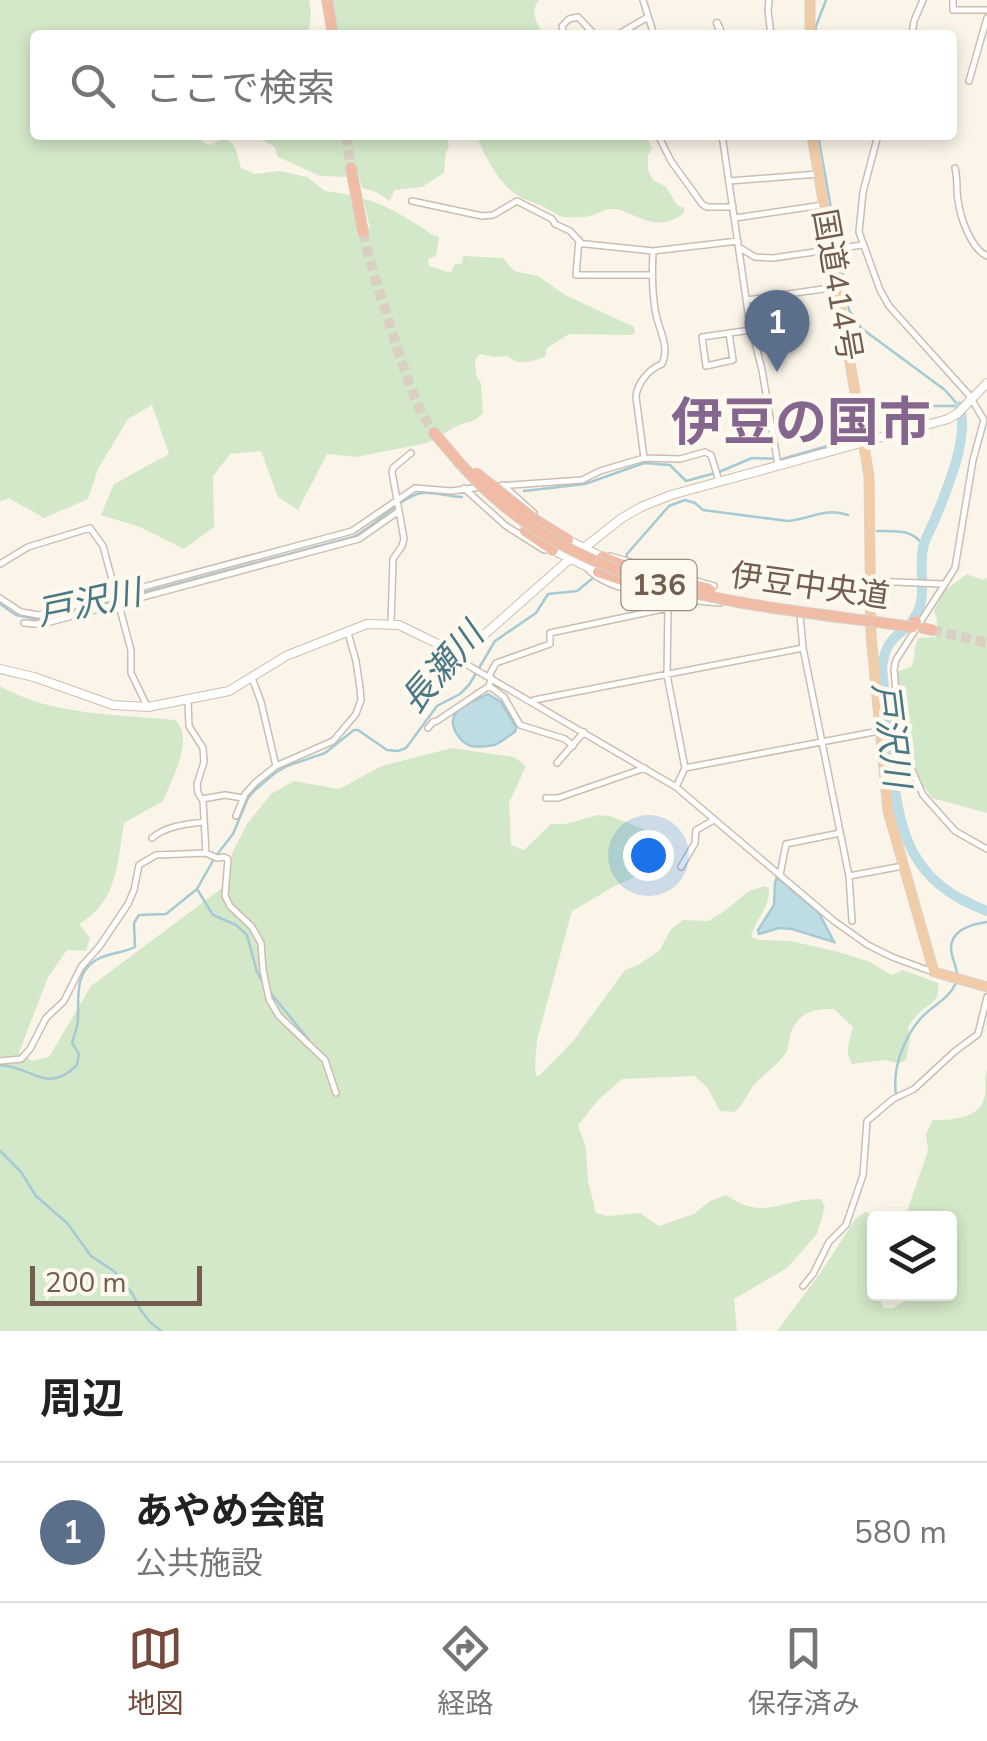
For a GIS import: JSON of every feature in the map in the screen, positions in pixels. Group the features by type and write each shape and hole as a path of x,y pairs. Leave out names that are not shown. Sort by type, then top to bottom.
{"highway":[{"path":"324,0 329,30"},
{"path":"810,0 810,30"},
{"name":"国道414号","path":"813,140 835,249 869,476 871,635 888,811 934,972"},
{"path":"353,168 364,232"},
{"name":"伊豆中央道","path":"435,432 472,477 509,511 542,536 618,572 660,585 921,626"},
{"path":"449,450 470,483 553,550"},
{"name":"伊豆中央道","path":"449,450 507,505 574,549 644,577 718,593"},
{"path":"464,463 534,519 568,540"},
{"path":"602,556 718,593"},
{"path":"598,572 680,594 718,593"},
{"path":"934,972 987,987"}],"main road":[{"path":"0,669 113,705 148,707 221,694 286,656 367,624 391,623 456,649 485,634 571,558 641,507 670,495 948,419 987,383"},
{"path":"568,540 602,556"},
{"path":"553,550 598,572"}],"street":[{"path":"643,0 652,30"},
{"path":"770,0 770,30"},
{"path":"913,30 922,0"},
{"path":"953,0 954,10 987,10"},
{"path":"563,30 565,22 578,17 590,30"},
{"path":"626,30 648,17"},
{"path":"969,81 987,18"},
{"path":"717,22 720,30"},
{"path":"660,140 702,204 732,207"},
{"path":"723,140 751,330 778,465"},
{"path":"877,140 860,206 862,245 882,296 972,399 984,424 973,460 955,568 896,660 896,729"},
{"path":"955,168 958,200 968,233 978,251 987,256"},
{"path":"729,181 818,174"},
{"path":"412,202 482,216 493,215 517,201 552,219 586,244 653,251 739,245 755,256 773,258 862,245"},
{"path":"734,218 824,205"},
{"path":"579,240 576,274 652,275"},
{"path":"644,458 637,387 666,356 656,319 653,251"},
{"path":"747,300 838,288"},
{"path":"729,333 733,360 706,366 702,337 729,333 751,330"},
{"path":"0,598 21,612 39,615 359,540 416,488 444,490 582,480 644,458 674,460 708,452 719,481"},
{"path":"391,623 393,559 404,539 393,468 411,453"},
{"path":"503,485 538,517 562,530 568,540"},
{"path":"464,488 506,526 544,550 553,550"},
{"path":"24,623 40,624 352,532 398,505"},
{"path":"0,564 28,547 90,528 103,546 131,650 131,673 148,707"},
{"path":"602,556 616,556 718,593"},
{"path":"586,566 598,578 668,598 802,616 803,648 849,876 852,921"},
{"path":"666,572 667,675 685,768 676,786"},
{"path":"871,581 944,584"},
{"path":"574,746 566,739 520,725 504,697 489,686 488,676 496,663 550,644 550,633 668,608"},
{"path":"236,816 243,798 256,782 276,766 332,741 356,714 360,688 347,630"},
{"path":"532,701 803,648"},
{"path":"456,649 460,660 474,669 676,786 834,922 868,945 934,972"},
{"path":"252,678 276,766"},
{"path":"428,728 489,686"},
{"path":"188,701 190,726 203,748 204,762 197,784 212,856"},
{"path":"685,768 896,729 906,732 906,756 923,795 955,830 987,848"},
{"path":"557,763 584,732"},
{"path":"546,798 558,798 645,768"},
{"path":"202,799 225,795 243,798"},
{"path":"681,867 695,842 696,830 715,820"},
{"path":"152,838 176,826 204,822"},
{"path":"780,875 786,844 840,833"},
{"path":"0,1061 21,1059 30,1050 46,1018 64,1002 81,968 99,948 132,896 139,865 156,855 226,857 227,900 261,943 269,999 280,1016 325,1060 336,1093"},
{"path":"849,876 904,866"},
{"path":"803,1286 830,1242 846,1225 863,1175 868,1121 893,1099 914,1089 978,1034 987,996"}],"green space":[{"path":"0,0 309,0 309,30 30,30 30,140 201,140 212,145 226,140 235,149 241,168 255,174 280,171 307,177 325,191 352,195 360,232 370,228 363,199 388,208 439,237 436,256 428,259 429,266 451,273 454,265 462,263 463,256 503,258 514,271 538,276 565,295 634,327 635,333 631,335 569,334 547,348 545,357 526,362 480,354 475,360 483,413 475,420 427,443 356,457 327,454 298,510 278,497 261,451 230,454 213,476 214,527 184,549 140,527 101,515 114,484 169,454 152,405 128,419 98,469 88,499 44,518 9,498 0,501"},
{"path":"329,0 539,0 534,14 541,30 334,30"},
{"path":"262,140 447,140 449,147 444,173 422,187 394,190 390,201 362,188 357,169 346,171 347,177 320,176 278,157 275,147"},
{"path":"478,140 648,140 652,148 648,170 653,180 666,187 677,205 684,208 684,213 659,223 615,209 589,216 561,216 520,197 505,185"},
{"path":"967,574 987,578 987,813 932,798 921,782 895,672 911,667 918,638 936,637 934,611 944,591"},
{"path":"0,686 63,708 175,720 183,737 180,759 163,801 124,823 109,893 92,915 79,924 90,938 86,951 67,950 48,977 19,1053 32,1061 49,1057 91,986 230,882 232,853 247,824 271,794 294,781 339,789 382,766 452,748 514,757 526,766 509,803 511,845 524,850 551,824 597,815 646,830 663,850 656,867 572,911 537,1040 536,1076 574,1040 625,970 660,950 671,929 683,920 708,921 749,891 765,886 769,888 767,902 751,937 835,951 870,962 891,975 903,970 938,983 938,994 908,1027 906,1060 899,1063 884,1060 852,1064 848,1050 853,1027 834,1009 819,1010 807,1013 797,1022 784,1056 753,1086 734,1112 720,1111 707,1087 694,1076 622,1079 578,1125 586,1148 588,1181 596,1213 640,1213 659,1226 694,1214 710,1201 726,1195 763,1208 821,1199 825,1207 817,1234 787,1268 734,1299 737,1331 0,1331"},
{"path":"987,1070 987,1331 777,1331 856,1218 866,1212 867,1301 880,1301 884,1308 893,1308 904,1301 957,1301 957,1211 907,1211 928,1151 926,1134 933,1120 973,1113 983,1102"}],"water":[{"path":"488,694 501,702 516,727 515,732 494,745 471,746 456,733 453,718 461,708"},
{"path":"777,877 819,913 834,942 792,929 759,934 774,905"}],"waterway":[{"path":"816,30 826,0"},
{"path":"819,140 849,310 861,328 945,390 958,405"},
{"name":"戸沢川","path":"863,428 880,405 888,401 959,406"},
{"name":"戸沢川","path":"959,406 960,447 923,548 920,604 913,620 892,640 882,668 899,811 913,852 940,885 987,911"},
{"name":"戸沢川","path":"524,491 585,484 644,463 670,465 686,481 752,458 782,459 845,441 857,433"},
{"name":"戸沢川","path":"0,604 16,615 40,620 353,537 414,495 462,497"},
{"name":"長瀬川","path":"626,560 669,506 685,500 703,510 788,521 825,513 848,515"},
{"name":"長瀬川","path":"877,531 909,534 923,545"},
{"name":"長瀬川","path":"0,1065 48,1079 66,1074 77,1065 79,1054 72,1043 84,972 101,958 135,947 134,923 139,915 166,914 197,889 233,834 248,798 275,773 325,753 354,730 387,750 406,748 437,706 469,685 495,641 536,613 548,594 577,591 593,578"},
{"path":"197,889 213,915 236,925 247,935 265,986"},
{"path":"957,974 951,950 954,937 969,926 987,922"},
{"path":"896,1094 898,1064 909,1034 956,983"},
{"path":"269,991 309,1040"},
{"path":"0,1151 21,1172 36,1196 67,1223 91,1256 114,1271 150,1322 161,1331"}],"tunnel":[{"path":"347,140 351,168"},
{"path":"363,232 406,375 434,433"},
{"path":"932,630 987,643"}],"place":[{"name":"あやめ会館","path":"777,372"}],"district":[{"name":"伊豆の国市","path":"801,422"}]}
